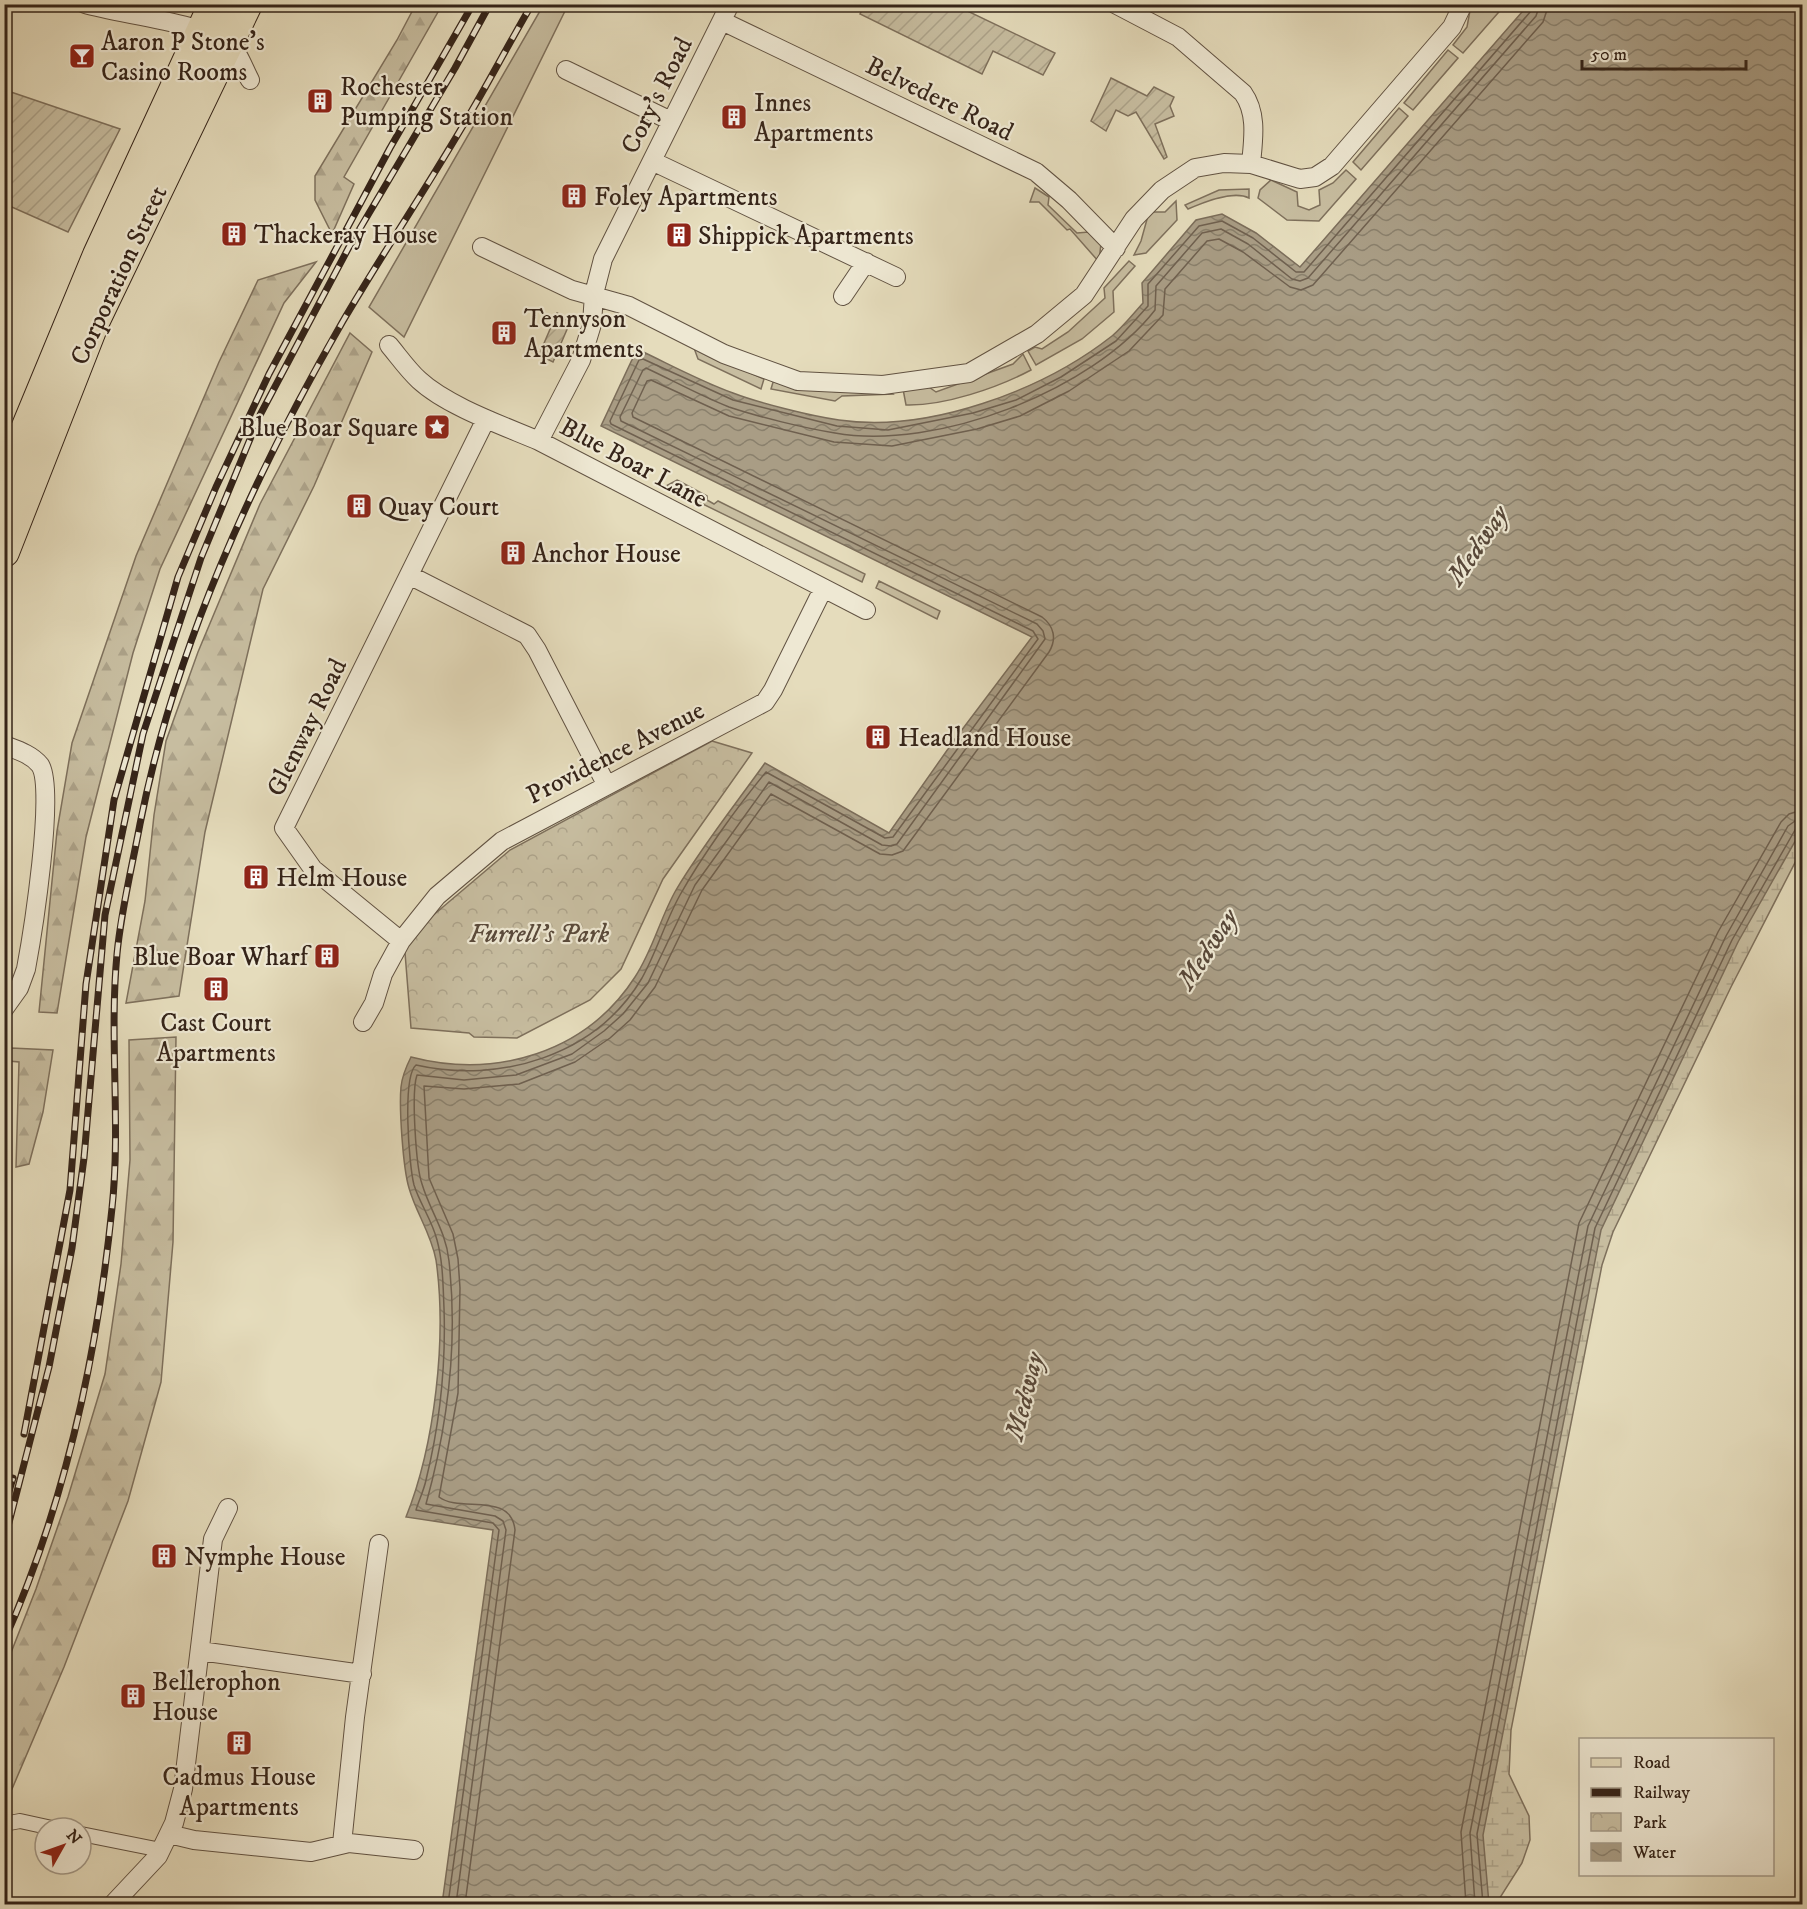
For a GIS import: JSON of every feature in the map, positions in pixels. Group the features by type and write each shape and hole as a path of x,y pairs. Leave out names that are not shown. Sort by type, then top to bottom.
{"main road":[{"name":"Corporation Street","path":"4,552 95,320 247,4"},
{"name":"Corporation Street","path":"4,482 98,255 208,17"}],"street":[{"path":"85,4 115,13 208,17 229,43 250,80"},
{"name":"Cory's Road","path":"539,441 581,360 592,324 594,294 603,259 730,4"},
{"path":"1115,4 1178,37 1243,93 1253,118 1251,164"},
{"path":"482,247 572,290 594,294 629,306 724,354 798,381 883,386 969,373 1037,334 1084,295 1134,219 1155,197 1195,168 1224,163 1251,164 1300,179 1319,175 1332,166 1452,27 1463,4"},
{"name":"Belvedere Road","path":"722,21 1036,172 1070,200 1116,248"},
{"path":"566,70 671,121"},
{"path":"652,160 896,277"},
{"path":"843,296 866,262"},
{"name":"Blue Boar Lane","path":"389,345 424,384 486,419 539,441 866,610"},
{"name":"Glenway Road","path":"401,940 313,869 284,828 486,419"},
{"path":"409,575 527,635 537,650 606,784"},
{"name":"Providence Avenue","path":"401,940 437,896 484,854 521,829 765,702 823,589"},
{"path":"4,745 24,752 41,766 46,800 32,939 26,973 7,1006"},
{"path":"363,1022 374,1002 383,974 401,940"},
{"path":"113,1905 161,1850 183,1789 213,1539 228,1508"},
{"path":"342,1844 379,1544"},
{"path":"200,1652 362,1674"},
{"path":"4,1824 20,1821 33,1824"},
{"path":"169,1833 194,1840 315,1852 342,1844 414,1850"},
{"path":"93,1836 161,1850"}],"green space":[{"path":"416,4 442,5 344,177 354,184 332,234 315,200 315,176 397,40"},
{"path":"544,4 568,5 404,337 369,307"},
{"path":"865,5 955,5 1055,53 1043,75 993,51 982,74 860,14"},
{"path":"1471,5 1505,5 1463,53 1453,45 1467,27"},
{"path":"1448,50 1458,58 1413,110 1404,103"},
{"path":"1111,78 1147,96 1154,87 1174,97 1170,106 1174,116 1155,124 1167,157 1164,159 1136,112 1128,116 1116,110 1106,131 1091,121"},
{"path":"5,90 120,129 68,232 5,204"},
{"path":"1399,108 1408,116 1361,170 1353,162"},
{"path":"1346,170 1356,179 1319,221 1287,220 1258,198 1260,190 1271,180 1297,192 1298,206 1309,210 1320,205 1319,190 1333,183"},
{"path":"1035,188 1049,197 1048,205 1077,233 1089,232 1101,243 1099,262 1070,229 1067,230 1039,202 1030,202"},
{"path":"1249,189 1249,198 1235,195 1210,200 1188,209 1185,205 1219,190"},
{"path":"1176,201 1177,220 1146,253 1134,255 1141,241 1149,212 1165,212"},
{"path":"1129,261 1135,266 1113,291 1114,312 1082,339 1036,365 1028,351 1035,347 1042,349 1068,332 1105,298 1104,288"},
{"path":"316,262 284,303 160,569 133,653 86,837 57,1013 39,1012 57,831 72,743 136,556 219,362 258,280"},
{"path":"557,313 571,320 553,362 539,355"},
{"path":"350,333 372,352 314,486 263,589 205,832 179,996 126,1003 145,901 154,815 166,741 198,652 260,504"},
{"path":"694,348 764,379 761,389 698,359"},
{"path":"1023,354 1031,370 1017,377 970,395 921,405 906,405 903,389 926,385 936,392 1013,364"},
{"path":"774,379 818,390 890,391 893,394 842,396 835,401 771,389"},
{"path":"677,480 707,496 707,500 714,504 718,501 865,574 862,582 666,486"},
{"path":"879,581 940,611 937,619 876,588"},
{"path":"1802,680 1802,849 1731,987 1613,1232 1602,1265 1511,1730 1509,1774 1529,1816 1530,1840 1522,1863 1496,1904 1434,1904 1555,1350"},
{"name":"Furrell's Park","path":"712,741 752,753 663,879 621,969 590,1000 517,1038 474,1037 469,1033 411,1028 404,940 510,850"},
{"path":"176,1037 173,1242 161,1382 128,1501 64,1667 12,1789 5,1789 5,1668 68,1497 105,1374 121,1264 130,1160 129,1040"},
{"path":"11,1048 53,1050 43,1112 29,1164 16,1167 19,1062 9,1061"}],"water":[{"name":"Medway","path":"1528,5 1802,5 1802,829 1738,942 1601,1230 1483,1835 1489,1904 442,1904 493,1530 406,1517 416,1488 431,1424 436,1390 440,1323 436,1260 431,1241 412,1197 405,1167 401,1087 407,1064 411,1057 443,1063 475,1064 506,1061 536,1054 565,1042 591,1025 615,1003 635,977 647,956 676,890 765,763 889,833 955,739 1032,637 601,426 637,349 744,397 785,409 839,420 873,422 909,420 946,414 983,404 1052,374 1084,356 1112,336 1143,303 1142,283 1196,220 1222,214 1256,233 1300,267"}],"railway":[{"path":"24,1434 70,1190 86,984 114,800 178,577 216,487 269,374 390,148 473,4"},
{"path":"4,1542 49,1367 72,1248 84,1158 105,915 143,734 201,558 260,415 349,247 455,68 490,4"},
{"path":"4,1641 26,1589 61,1484 87,1375 106,1264 112,1208 115,1145 114,1017 119,938 140,824 155,758 174,693 221,565 278,441 343,321 479,98 532,4"},
{"path":"4,1508 13,1478"}],"place":[{"name":"Aaron P Stone's Casino Rooms","path":"82,56"},
{"name":"Rochester Pumping Station","path":"320,101"},
{"name":"Innes Apartments","path":"734,117"},
{"name":"Foley Apartments","path":"574,196"},
{"name":"Thackeray House","path":"234,234"},
{"name":"Shippick Apartments","path":"679,235"},
{"name":"Tennyson Apartments","path":"504,333"},
{"name":"Blue Boar Square","path":"437,427"},
{"name":"Quay Court","path":"359,506"},
{"name":"Anchor House","path":"513,553"},
{"name":"Headland House","path":"878,737"},
{"name":"Helm House","path":"256,877"},
{"name":"Blue Boar Wharf","path":"327,956"},
{"name":"Cast Court Apartments","path":"216,989"},
{"name":"Nymphe House","path":"164,1556"},
{"name":"Bellerophon House","path":"133,1696"},
{"name":"Cadmus House Apartments","path":"239,1743"}]}
